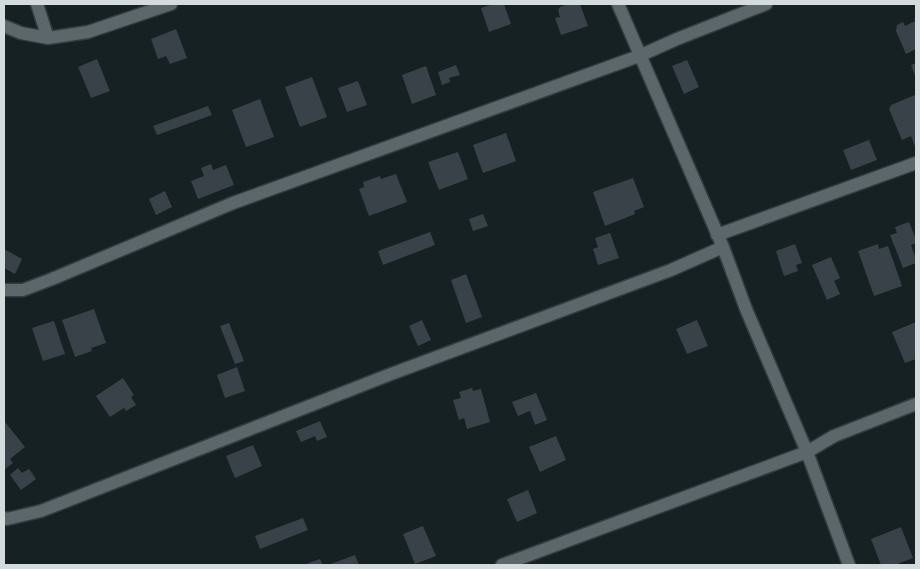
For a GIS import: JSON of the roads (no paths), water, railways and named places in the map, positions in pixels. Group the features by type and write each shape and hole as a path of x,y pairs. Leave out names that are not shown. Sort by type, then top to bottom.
{"street":[{"path":"37,4 48,38"},
{"path":"4,26 21,33 48,38 88,32 171,4"},
{"path":"618,4 723,247 746,308 807,452 849,565"},
{"path":"4,290 23,290 233,203 639,56 766,4"},
{"path":"717,235 916,163"},
{"path":"4,518 7,519 40,511 391,374 671,270 723,247"},
{"path":"502,565 807,452 834,436 916,404"}]}
